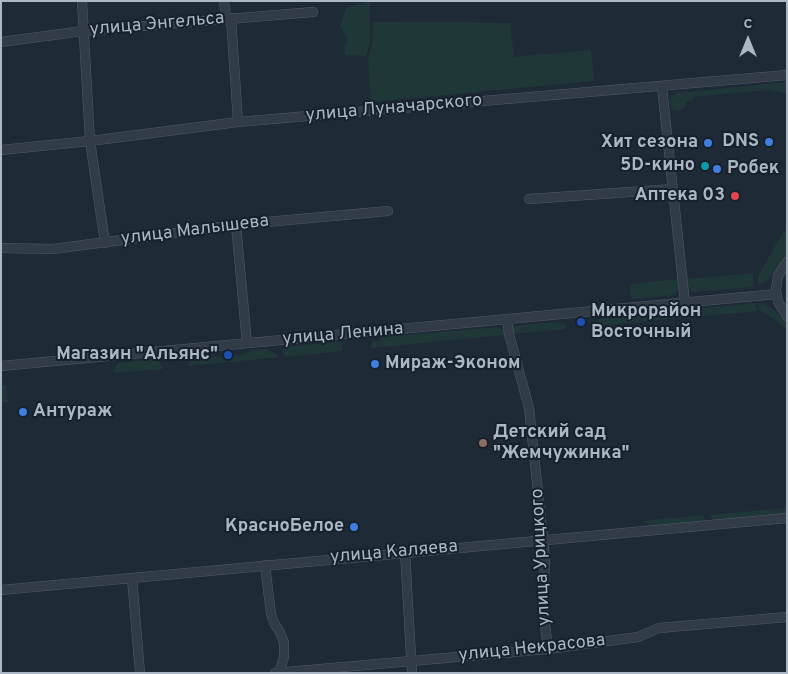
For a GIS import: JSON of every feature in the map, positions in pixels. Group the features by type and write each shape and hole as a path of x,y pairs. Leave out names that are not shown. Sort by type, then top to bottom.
{"street":[{"path":"82,1 90,141 105,242"},
{"path":"224,1 228,18 238,122"},
{"name":"улица Энгельса","path":"1,42 83,31 313,12"},
{"name":"улица Луначарского","path":"1,150 90,141 238,122 787,75"},
{"path":"662,87 673,189 689,302"},
{"path":"529,199 673,189"},
{"name":"улица Малышева","path":"1,248 53,249 236,225 388,211"},
{"path":"236,225 247,344"},
{"path":"787,262 778,276 777,283 777,294 781,308 787,316"},
{"name":"улица Ленина","path":"1,366 777,294"},
{"name":"улица Урицкого","path":"507,319 509,334 529,408 544,540 543,608 548,649"},
{"name":"улица Каляева","path":"1,590 787,518"},
{"path":"405,552 412,673"},
{"path":"265,565 271,614 284,643 284,657 278,673"},
{"path":"132,578 140,673"},
{"name":"улица Некрасова","path":"278,673 548,649 638,637 659,628 787,617"}],"green space":[{"path":"364,1 370,1 370,43 366,56 345,55 344,45 348,40 340,27 346,8 363,3"},
{"path":"373,22 510,23 514,57 591,50 594,81 371,102 368,59 372,44"},
{"path":"787,82 787,94 769,90 693,97 693,101 686,102 684,108 680,111 673,110 669,103 671,97 676,93"},
{"path":"784,231 787,231 787,257 768,280 758,285 758,276"},
{"path":"753,273 753,287 694,292 688,286 689,279"},
{"path":"678,279 678,290 674,295 631,299 630,284"},
{"path":"756,303 757,311 595,326 595,321 602,318"},
{"path":"758,303 774,310 787,323 787,330 759,310"},
{"path":"556,322 565,324 566,329 513,334 512,326"},
{"path":"499,327 504,331 504,335 371,348 372,341 379,341 382,337"},
{"path":"342,341 343,351 284,357 283,351 287,347"},
{"path":"265,349 280,357 188,366 191,358 196,355 210,357 243,355 252,350"},
{"path":"158,359 163,369 113,373 118,363"},
{"path":"1,385 6,385 8,402 1,402"},
{"path":"787,508 787,514 715,521 710,515"},
{"path":"704,515 704,520 700,523 660,526 650,525 643,521"}],"place":[{"name":"DNS","path":"769,142"},
{"name":"Хит сезона","path":"708,143"},
{"name":"5D-кино","path":"705,166"},
{"name":"Робек","path":"717,169"},
{"name":"Аптека 03","path":"735,196"},
{"name":"Микрорайон Восточный","path":"581,322"},
{"name":"Магазин \"Альянс\"","path":"228,355"},
{"name":"Мираж-Эконом","path":"375,364"},
{"name":"Антураж","path":"23,412"},
{"name":"Детский сад \"Жемчужинка\"","path":"483,443"},
{"name":"КрасноБелое","path":"354,527"}]}
